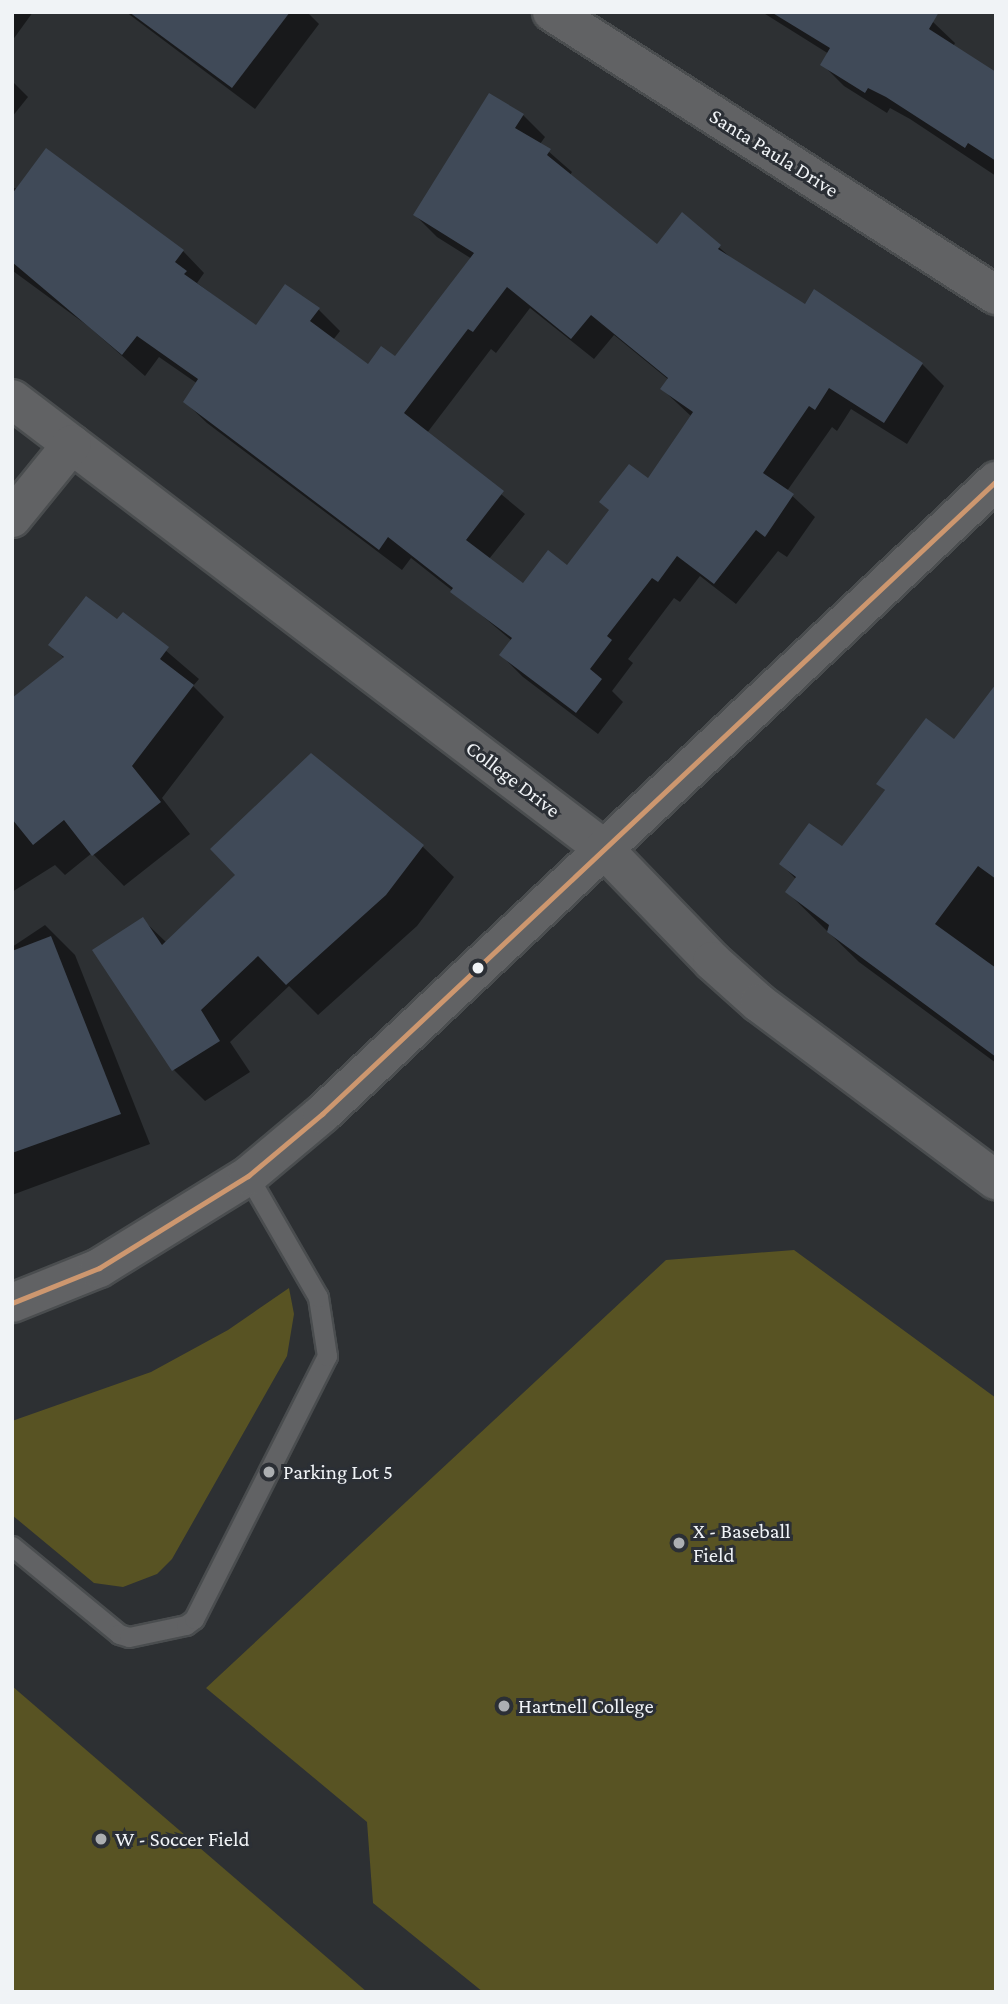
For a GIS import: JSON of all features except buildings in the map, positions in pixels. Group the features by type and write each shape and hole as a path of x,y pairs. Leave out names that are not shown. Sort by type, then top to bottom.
{"street":[{"name":"Santa Paula Drive","path":"552,12 996,295"},
{"name":"College Drive","path":"12,399 604,849 712,961 759,1003 996,1180"},
{"path":"12,518 72,444"},
{"path":"12,1303 99,1268 248,1176 322,1114 996,481"}],"lane":[{"path":"12,1546 119,1634 128,1637 194,1619 327,1356 318,1297 248,1176"}],"shaded area":[{"name":"X - Baseball Field","path":"794,1250 996,1398 996,1992 483,1992 373,1903 367,1822 206,1688 666,1260"},
{"path":"289,1288 294,1314 287,1356 172,1559 157,1574 123,1587 94,1583 12,1515 12,1421 151,1372 228,1330"},
{"name":"W - Soccer Field","path":"12,1686 367,1992 12,1992"}],"transit line":[{"path":"12,1303 99,1268 248,1176 322,1114 996,481"}],"place":[{"name":"Parking Lot 5","path":"269,1472"},
{"name":"X - Baseball Field","path":"679,1543"},
{"name":"Hartnell College","path":"504,1706"},
{"name":"W - Soccer Field","path":"101,1839"}]}
